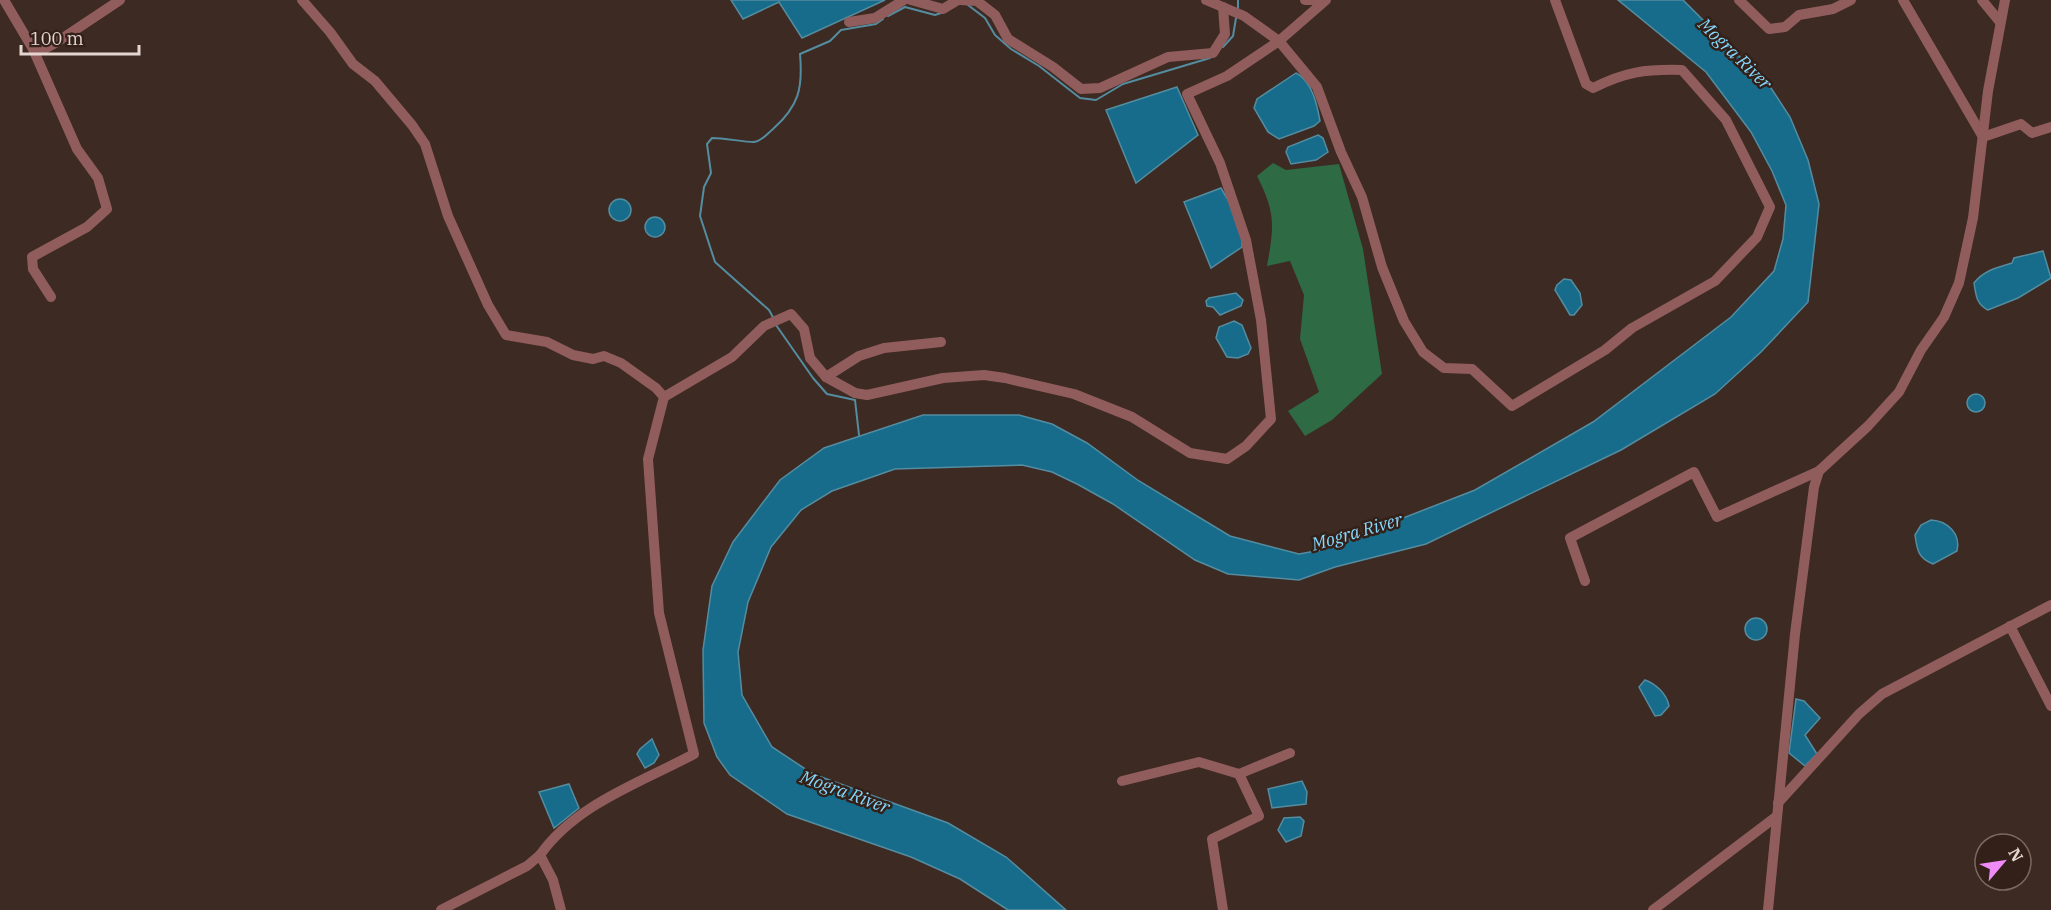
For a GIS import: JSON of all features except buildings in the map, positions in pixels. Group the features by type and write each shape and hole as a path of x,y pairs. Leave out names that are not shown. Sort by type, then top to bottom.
{"street":[{"path":"4,0 33,49 77,149 98,178 107,209 87,227 32,257 33,269 51,297"},
{"path":"33,49 46,48 57,42 120,0"},
{"path":"302,0 330,32 353,64 375,81 425,144 448,216 488,305 506,336 547,342 573,355 593,359 604,356 621,363 656,388 664,397"},
{"path":"849,22 875,18 904,0"},
{"path":"911,0 943,9 959,0 977,1 995,15 1008,39 1053,67 1081,89 1101,88 1168,57 1213,53 1225,34 1223,7"},
{"path":"1206,0 1244,16 1279,41 1317,87 1341,152 1362,196 1382,267 1404,321 1423,352 1444,368 1472,369 1512,406 1605,350 1632,328 1715,281 1757,237 1770,207 1725,120 1682,70 1644,69 1616,76 1593,88 1586,84 1555,0"},
{"path":"1305,0 1316,0"},
{"path":"441,910 528,866 550,841 588,808 694,754 659,613 648,459 664,397 732,357 764,326 791,314 804,329 810,358 826,377 855,393 867,395 943,378 984,375 1074,394 1132,417 1190,453 1227,459 1246,446 1271,419 1261,320 1246,240 1236,207 1187,94 1227,76 1279,41 1326,0"},
{"path":"1740,0 1769,29 1785,27 1799,15 1833,9 1851,0"},
{"path":"1904,0 1983,137"},
{"path":"1982,0 2000,22"},
{"path":"1586,581 1570,538 1694,472 1717,518 1819,471 1889,405 1944,316 1963,267 1973,218 1983,137 2005,0"},
{"path":"1983,137 2020,124 2032,133 2051,127"},
{"path":"826,377 859,356 884,348 941,342"},
{"path":"1768,910 1800,598 1814,487 1819,471"},
{"path":"1778,804 1859,714 1881,694 2051,604"},
{"path":"2010,626 2051,706"},
{"path":"1122,781 1199,762 1239,774 1290,753"},
{"path":"1223,910 1212,839 1259,816 1239,774"},
{"path":"1653,910 1777,816"},
{"path":"540,855 553,880 561,910"}],"green space":[{"path":"1273,163 1286,170 1339,164 1363,249 1382,374 1332,420 1305,436 1288,411 1319,392 1300,339 1304,295 1290,261 1267,266 1272,220 1268,200 1257,176"}],"water":[{"path":"731,0 885,0 802,38 779,2 743,19"},
{"name":"Mogra River","path":"1618,0 1683,0 1771,88 1790,117 1808,160 1819,204 1808,302 1761,352 1715,394 1621,450 1426,544 1335,567 1299,580 1228,574 1195,560 1113,504 1077,484 1052,472 1022,465 895,469 832,491 801,510 771,547 748,602 738,652 742,695 772,747 813,774 948,823 1006,857 1066,910 1008,910 960,879 911,857 787,814 730,775 717,757 704,723 703,650 712,586 733,542 780,480 824,448 923,415 1019,415 1052,424 1087,443 1139,481 1230,536 1299,554 1321,550 1475,490 1593,422 1731,317 1774,271 1783,239 1786,205 1772,171 1751,132 1706,72"},
{"path":"1296,73 1310,87 1320,121 1314,126 1279,139 1268,132 1254,108 1257,99"},
{"path":"1177,87 1198,135 1136,183 1106,110"},
{"path":"1318,135 1323,138 1328,152 1316,160 1291,164 1286,152 1288,147"},
{"path":"1221,188 1242,224 1242,247 1211,268 1184,202"},
{"path":"620,199 628,202 631,210 628,218 620,221 612,218 609,210 612,202"},
{"path":"655,217 662,220 665,227 662,234 655,237 648,234 645,227 648,220"},
{"path":"2043,251 2051,278 2018,298 1988,310 1981,305 1977,299 1974,283 1982,275 2012,263 2014,258"},
{"path":"1564,279 1571,280 1580,293 1582,305 1574,315 1570,315 1555,290"},
{"path":"1236,293 1243,300 1241,306 1220,315 1213,307 1207,306 1206,301 1209,298"},
{"path":"1234,321 1242,325 1251,348 1248,354 1238,358 1227,357 1216,338 1219,327"},
{"path":"1976,394 1982,397 1985,403 1982,409 1976,412 1970,409 1967,403 1970,397"},
{"path":"1931,520 1948,526 1955,534 1958,545 1957,551 1933,564 1919,553 1915,535 1921,525"},
{"path":"1756,618 1764,621 1767,629 1764,637 1756,640 1748,637 1745,629 1748,621"},
{"path":"1645,680 1657,687 1666,697 1669,706 1661,715 1655,716 1639,687"},
{"path":"1796,699 1804,701 1820,718 1805,735 1817,754 1805,766 1789,753"},
{"path":"652,739 659,755 654,763 645,768 637,754"},
{"path":"1302,781 1307,792 1306,804 1272,808 1268,789"},
{"path":"569,784 579,808 554,828 539,792"},
{"path":"1300,817 1304,821 1301,836 1286,842 1278,830 1284,818"}],"waterway":[{"path":"1238,0 1238,9"},
{"path":"968,5 985,18 995,35 1011,49 1039,66 1080,98 1096,100 1123,84 1210,58"},
{"path":"888,16 905,7 935,15 941,13"},
{"path":"1223,47 1233,36 1236,18"},
{"path":"774,319 769,310 715,262 700,216 704,187 711,173 707,144 712,138 754,142 762,139 782,121 794,104 800,87 800,54 830,41 841,30 876,24 883,19"},
{"path":"776,325 827,394 855,400 859,435"}]}
